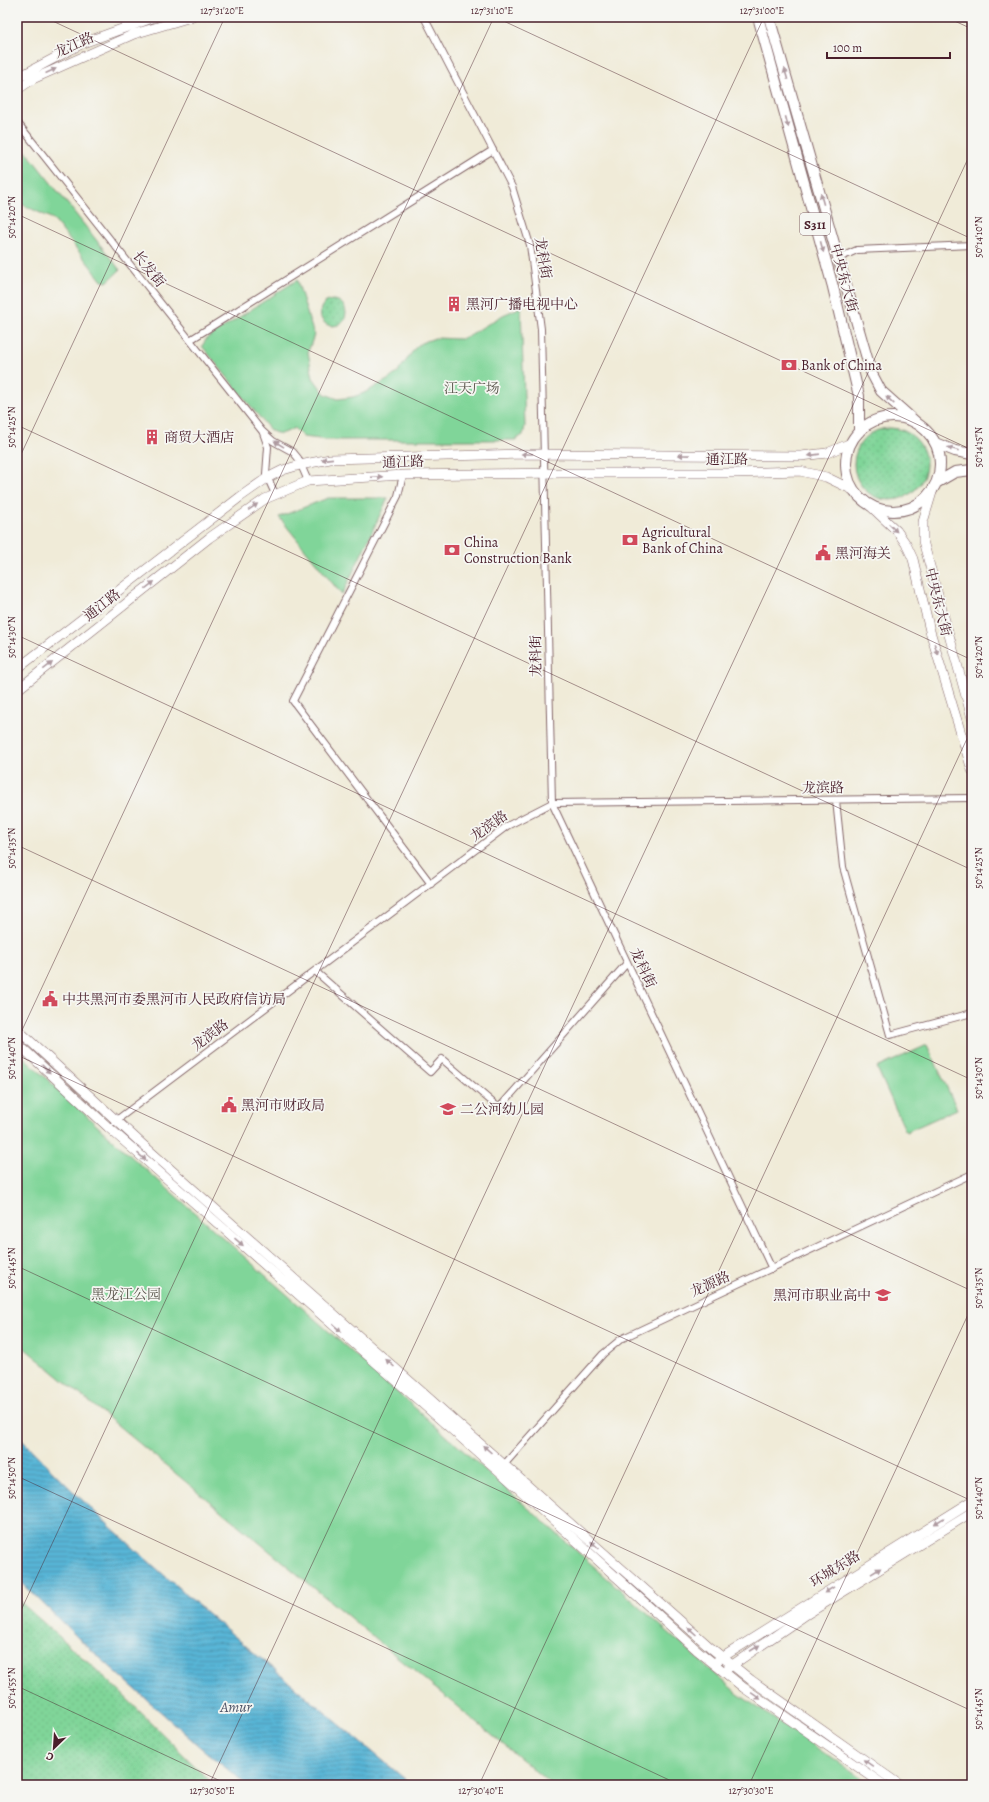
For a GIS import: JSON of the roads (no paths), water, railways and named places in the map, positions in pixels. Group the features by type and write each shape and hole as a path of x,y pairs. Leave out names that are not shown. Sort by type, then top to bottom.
{"main road":[{"name":"中央东大街","path":"758,17 832,287 859,396 859,432"},
{"path":"769,17 871,372 881,391 928,433 935,442 940,463 935,486"},
{"path":"919,425 901,418 882,419 869,424 859,432 851,443 847,468 849,480 855,491 865,501 877,508 890,511 903,510 920,502 935,486 955,472 972,470"},
{"path":"935,442 956,451 972,454"}],"street":[{"name":"龙江路","path":"17,78 83,43 155,17"},
{"name":"龙江路","path":"17,90 33,79 134,34 191,17"},
{"name":"龙科街","path":"424,17 512,187 530,245 541,329 552,803 772,1269"},
{"name":"长发街","path":"17,122 262,431 273,441 293,452 308,481"},
{"path":"190,340 493,150"},
{"path":"839,258 857,250 972,245"},
{"name":"长发街","path":"262,431 268,447 267,478 275,494"},
{"name":"通江路","path":"17,669 166,553 267,478 300,465 330,458 544,454 801,456 827,453 851,443"},
{"name":"通江路","path":"17,690 209,538 275,494 308,481 403,475 734,473 800,471 826,477 855,491"},
{"path":"403,475 398,496 293,701 431,884"},
{"name":"中央东大街","path":"935,486 923,522 923,541 972,718"},
{"name":"中央东大街","path":"865,501 897,531 913,559 930,630 972,770"},
{"name":"龙滨路","path":"108,1127 507,826 552,803 972,798"},
{"path":"836,800 843,867 890,1035 972,1013"},
{"path":"315,971 430,1072 442,1059 499,1108 627,963"},
{"path":"17,1029 502,1468 714,1664 744,1688 884,1785"},
{"path":"17,1043 108,1127 721,1657 900,1785"},
{"name":"龙源路","path":"502,1468 602,1354 621,1339 972,1174"},
{"name":"环城东路","path":"714,1664 721,1657 972,1501"},
{"name":"环城东路","path":"724,1672 730,1664 804,1616 972,1512"}],"water":[{"name":"Amur","path":"17,1435 64,1482 160,1572 412,1785 247,1785 200,1747 78,1638 17,1578"}],"place":[{"name":"黑河广播电视中心","path":"454,304"},
{"name":"Bank of China","path":"789,365"},
{"name":"商贸大酒店","path":"152,437"},
{"name":"Agricultural Bank of China","path":"630,540"},
{"name":"China Construction Bank","path":"452,550"},
{"name":"黑河海关","path":"823,553"},
{"name":"中共黑河市委黑河市人民政府信访局","path":"50,999"},
{"name":"黑河市财政局","path":"229,1105"},
{"name":"二公河幼儿园","path":"448,1109"},
{"name":"黑河市职业高中","path":"883,1295"}],"park label":[{"name":"江天广场","path":"472,388"},
{"name":"黑龙江公园","path":"126,1294"}]}
